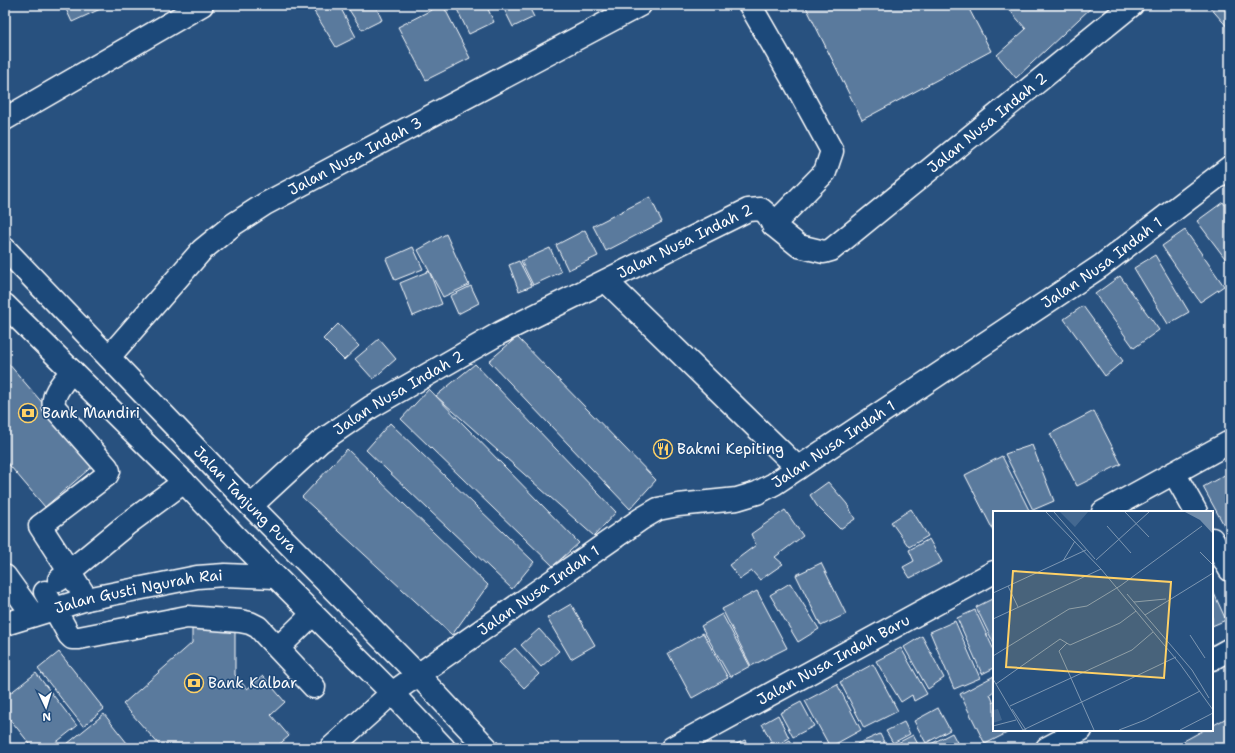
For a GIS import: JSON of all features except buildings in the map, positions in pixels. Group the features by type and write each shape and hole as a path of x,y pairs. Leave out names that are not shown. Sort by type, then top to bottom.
{"main road":[{"path":"5,120 202,5"},
{"name":"Jalan Nusa Indah 3","path":"109,357 202,250 234,224 265,204 640,5"},
{"path":"750,5 796,85 832,152 825,172 773,225"},
{"name":"Jalan Nusa Indah 2","path":"251,506 320,442 371,407 500,333 748,210 760,209 768,215 773,225 799,246 824,252 831,250 1132,5"},
{"name":"Jalan Nusa Indah 1","path":"331,748 392,693 641,519 658,510 678,505 715,502 744,497 763,490 1101,266 1230,167"},
{"name":"Jalan Tanjung Pura","path":"5,249 251,506 418,675 487,748"},
{"path":"606,281 798,468"},
{"path":"5,305 184,482 275,577 392,693 444,748"},
{"path":"72,372 55,395 53,401 54,407 109,471 107,475 40,526 87,599"},
{"path":"1106,511 1230,442"},
{"path":"1174,473 1195,511"},
{"name":"Jalan Gusti Ngurah Rai","path":"5,624 49,600 69,571 126,525 184,482"},
{"path":"1213,541 1230,570"},
{"name":"Jalan Nusa Indah Baru","path":"672,748 993,573"},
{"name":"Jalan Gusti Ngurah Rai","path":"49,600 87,599 197,577 225,575 275,577"},
{"path":"5,576 30,611"},
{"path":"49,600 72,638 80,638 180,618 200,618 250,623 258,627 314,688"},
{"path":"278,648 313,614"},
{"path":"1213,658 1230,649"},
{"path":"1048,748 1079,731"}],"place":[{"name":"Bank Mandiri","path":"28,413"},
{"name":"Bakmi Kepiting","path":"663,449"},
{"name":"Bank Kalbar","path":"194,683"}]}
